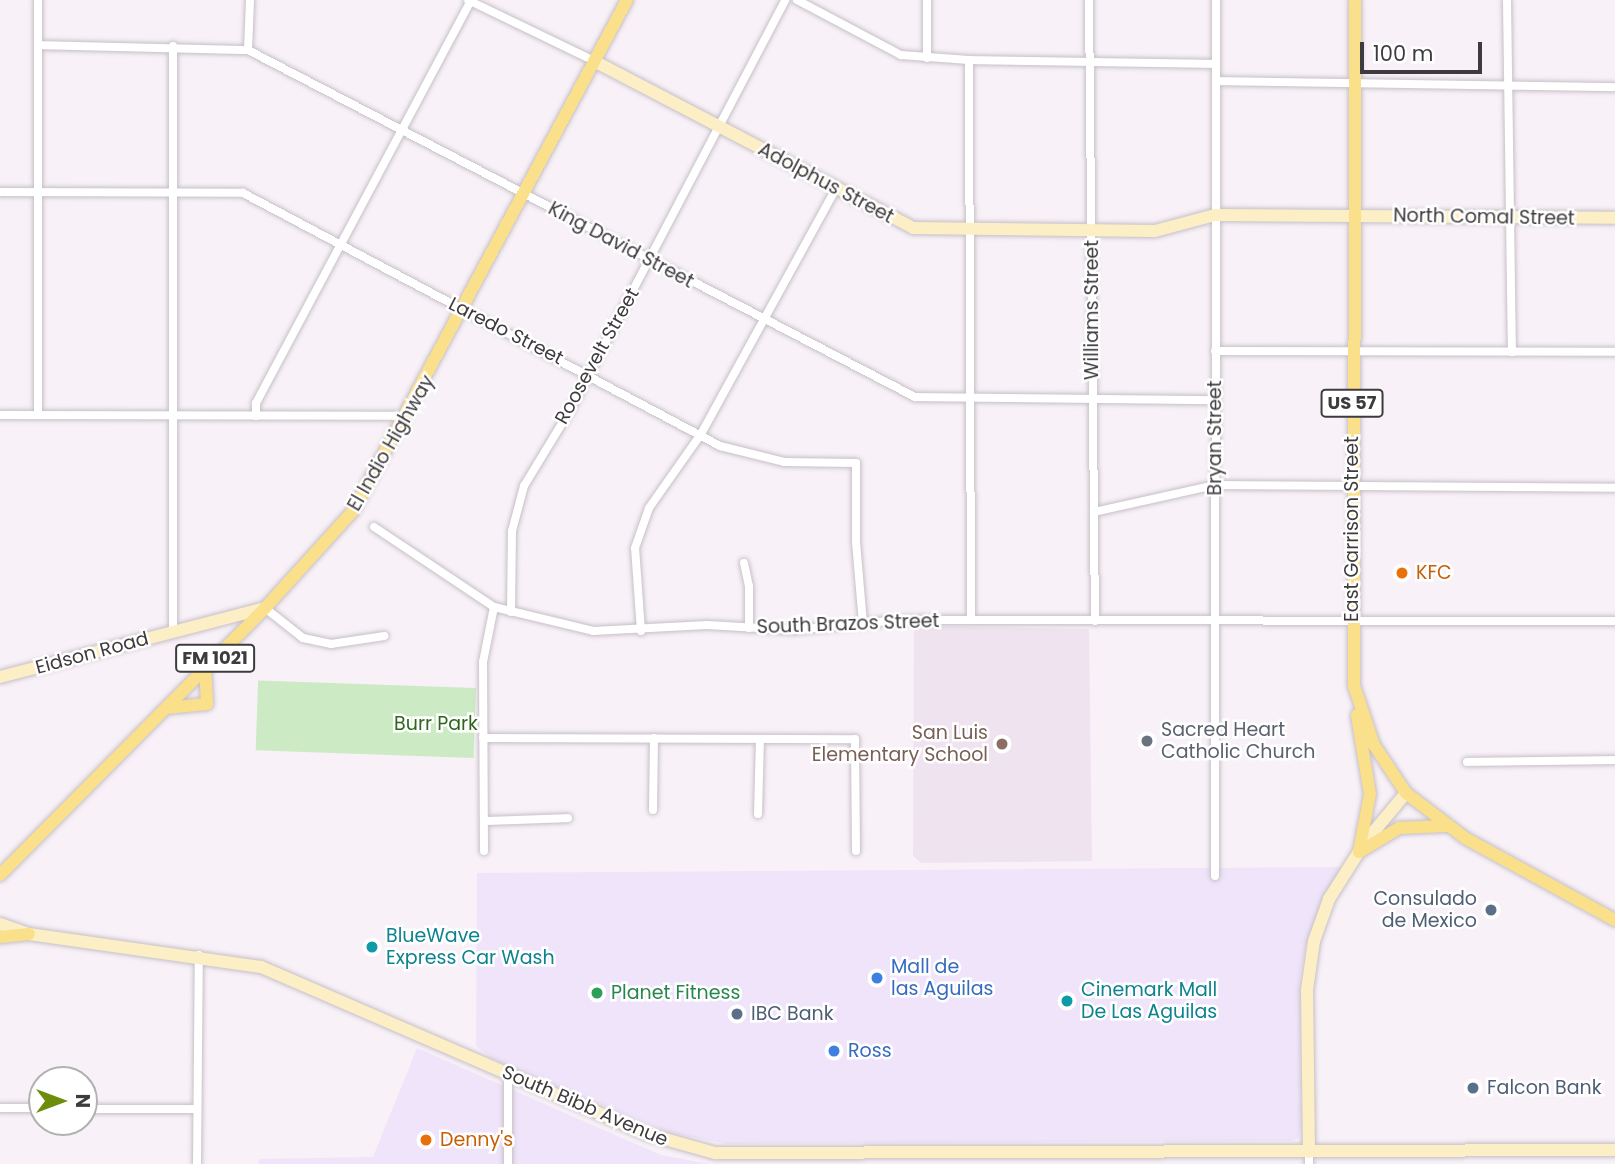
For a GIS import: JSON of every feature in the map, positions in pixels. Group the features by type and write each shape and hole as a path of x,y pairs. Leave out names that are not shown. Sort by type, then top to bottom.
{"main road":[{"name":"El Indio Highway","path":"0,875 265,608 354,512 405,422 627,0"},
{"name":"East Garrison Street","path":"1355,0 1351,619 1354,686 1374,745 1406,793 1445,826 1615,920"},
{"path":"164,709 192,702 207,704 203,688 205,667"},
{"path":"1354,686 1370,794 1359,852"},
{"path":"1359,852 1399,828 1445,826"},
{"path":"0,937 29,934"}],"street":[{"path":"38,0 38,415"},
{"path":"248,51 250,0"},
{"path":"256,416 256,403 470,0"},
{"name":"Adolphus Street","path":"470,0 594,61 913,228 1155,232 1215,215"},
{"name":"Roosevelt Street","path":"511,612 509,555 517,508 533,466 589,374 785,0"},
{"path":"797,0 901,55 969,60 1216,64"},
{"path":"927,0 927,58"},
{"name":"Williams Street","path":"1089,0 1095,621"},
{"name":"Bryan Street","path":"1215,876 1216,0"},
{"path":"1507,0 1512,352"},
{"name":"King David Street","path":"38,45 173,46 248,51 898,391 915,397 1092,401 1215,400"},
{"path":"173,46 173,631"},
{"path":"969,60 971,620"},
{"path":"1216,81 1615,87"},
{"path":"641,631 635,548 649,508 701,434 766,321 836,188"},
{"name":"Laredo Street","path":"0,192 243,193 338,245 749,457 856,463 856,542 863,623"},
{"name":"North Comal Street","path":"1215,215 1615,219"},
{"path":"1215,351 1615,352"},
{"path":"0,415 395,416 405,422"},
{"path":"1094,512 1216,485 1615,488"},
{"name":"South Brazos Street","path":"374,527 494,607 564,628 641,631 707,625 749,628 971,620 1615,621"},
{"path":"744,563 749,586 749,628"},
{"path":"484,851 484,662 494,607"},
{"path":"265,608 303,638 331,644 384,636"},
{"name":"Eidson Road","path":"0,677 265,608"},
{"path":"483,738 855,739 856,851"},
{"path":"653,810 654,738"},
{"path":"758,814 760,738"},
{"path":"1467,762 1615,760"},
{"path":"1309,1158 1308,968 1329,898 1359,852 1406,793"},
{"path":"484,821 568,818"},
{"name":"South Bibb Avenue","path":"0,924 29,934 199,955 284,975 647,1134 715,1153 1309,1158 1615,1150"},
{"path":"197,1164 199,955"},
{"path":"508,1074 508,1164"},
{"path":"0,1108 28,1108"},
{"path":"98,1108 197,1109"}],"shaded area":[{"name":"San Luis Elementary School","path":"914,626 1089,629 1092,861 921,863 913,856"},
{"path":"1341,867 1306,945 1300,978 1301,1128 1299,1138 1291,1141 728,1144 669,1133 491,1058 476,1046 477,873"},
{"path":"417,1048 661,1155 710,1164 259,1164 259,1159 373,1157"}],"green space":[{"name":"Burr Park","path":"258,680 476,688 474,758 256,750"}],"place":[{"name":"KFC","path":"1402,573"},
{"name":"Sacred Heart Catholic Church","path":"1147,741"},
{"name":"San Luis Elementary School","path":"1002,744"},
{"name":"Consulado de Mexico","path":"1491,910"},
{"name":"BlueWave Express Car Wash","path":"372,947"},
{"name":"Mall de las Aguilas","path":"877,978"},
{"name":"Planet Fitness","path":"597,993"},
{"name":"Cinemark Mall De Las Aguilas","path":"1067,1001"},
{"name":"IBC Bank","path":"737,1014"},
{"name":"Ross","path":"834,1051"},
{"name":"Falcon Bank","path":"1473,1088"},
{"name":"Denny's","path":"426,1140"}]}
